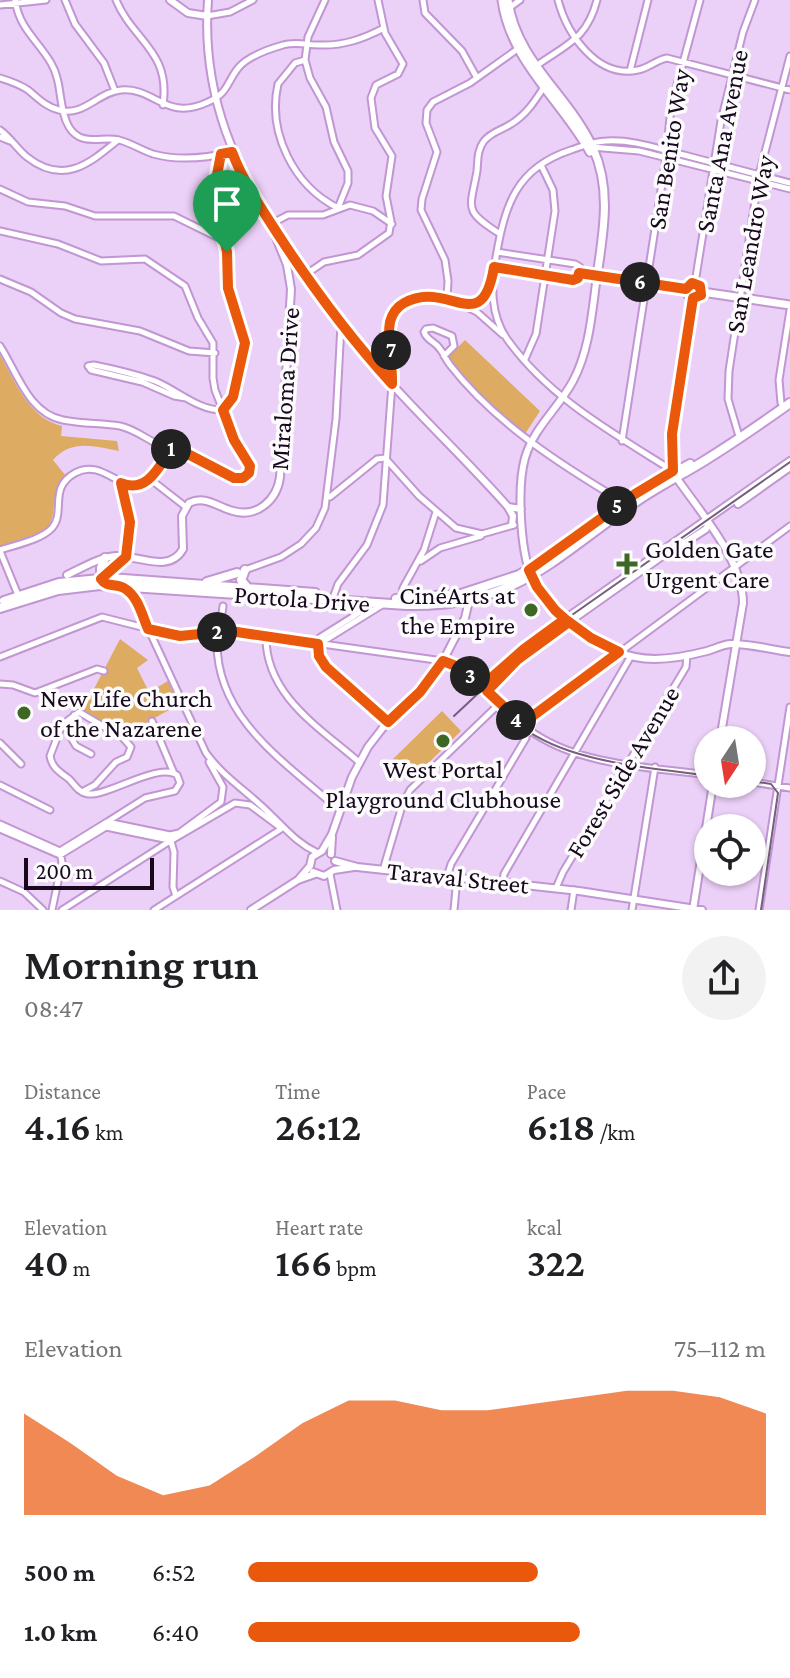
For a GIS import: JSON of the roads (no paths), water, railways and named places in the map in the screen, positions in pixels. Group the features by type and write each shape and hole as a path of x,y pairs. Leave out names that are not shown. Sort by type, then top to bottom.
{"main road":[{"path":"506,3 508,26 520,47 590,145 598,162 606,210 597,276 686,289"},
{"path":"695,283 702,292 699,297 693,298 688,296 686,289 689,284 695,283"},
{"path":"702,292 790,308"},
{"name":"Portola Drive","path":"530,574 623,502 787,405"},
{"name":"Portola Drive","path":"0,606 58,590 90,585 229,590 435,605 530,574 674,474 713,456 787,405"},
{"path":"90,585 126,557"},
{"path":"105,558 101,579 108,586"},
{"path":"190,583 241,572"},
{"path":"241,572 241,580 248,588"},
{"path":"229,590 231,578 241,572"},
{"path":"59,583 67,575"},
{"name":"Portola Drive","path":"0,606 18,595 59,583 101,579 190,583 229,590 248,588 401,599 470,596"},
{"path":"121,586 135,600"},
{"path":"135,600 135,591 141,588"}],"street":[{"path":"0,5 46,0"},
{"path":"65,0 75,24 104,63 115,91"},
{"path":"116,0 124,16 154,53 162,75 163,105"},
{"path":"170,0 188,13 207,16 230,12 253,0"},
{"path":"208,0 211,70 232,152 284,250 392,384 508,507 513,516 512,525"},
{"path":"325,0 306,44 305,60 310,78 326,107 334,142 348,171 348,183 338,208"},
{"path":"305,275 324,262 358,255 386,236 392,224 386,196 392,156 377,133 371,98 376,85 398,74 403,64 384,28 378,0"},
{"path":"423,0 425,13 462,51 477,78"},
{"path":"506,3 520,0"},
{"path":"558,0 565,20 599,63 630,71 643,69 663,59 790,90"},
{"path":"534,68 577,37 591,22 597,0"},
{"path":"630,71 648,0"},
{"name":"San Benito Way","path":"622,441 671,107 700,0"},
{"name":"Santa Ana Avenue","path":"695,283 713,166 732,75 755,0"},
{"path":"15,2 26,31 56,72 64,112 69,127 76,135 88,140 118,140 168,157 232,152"},
{"path":"0,78 22,87 51,108 64,112 85,108 115,91 133,91 163,105 186,108 216,98 227,90 237,69 246,61 285,44 344,44 384,28"},
{"path":"447,298 445,260 421,210 437,152 426,115 433,102 477,78 520,47"},
{"name":"San Leandro Way","path":"738,433 728,390 759,178 790,56"},
{"path":"305,60 295,63 278,84 278,131 306,187 338,208"},
{"path":"500,234 477,217 472,207 470,197 480,149 489,136 512,124 529,109 546,85"},
{"path":"0,130 35,162 59,170 92,162 118,140"},
{"path":"0,137 15,144"},
{"path":"507,338 495,309 492,282 506,209 513,194 541,165 564,152 590,145 666,154 790,189"},
{"path":"221,154 215,196 218,219 226,241 228,288 245,343 233,397 223,410"},
{"path":"525,359 535,342 555,203 541,165"},
{"path":"759,178 790,183"},
{"path":"0,189 28,202 65,206 95,216 174,216 226,241"},
{"path":"271,224 288,215 323,215 338,208 362,207 392,224"},
{"path":"0,231 58,244 101,261 139,258 157,265 181,282 189,291 198,318 212,338 215,353 213,378 234,440 250,466 247,476 234,478 184,452 159,445 126,428 60,420 47,415 25,390 0,346"},
{"name":"Miraloma Drive","path":"186,507 194,501 204,500 231,511 250,512 267,504 278,489 291,298 284,250"},
{"path":"494,267 575,280 579,273 577,265 497,252"},
{"path":"579,273 597,276 585,351 573,380 545,417 531,442 522,468 521,509 530,574 545,598 567,620 591,638 631,656 655,658 687,655 736,644 790,652"},
{"path":"0,279 26,289 75,319 140,331 189,351 215,353"},
{"path":"469,306 483,300 492,282"},
{"path":"334,595 338,584 367,545 385,496 392,384 389,327 395,310 417,298 447,298 477,312 563,396 622,441 674,474 707,523 741,581 743,603 722,726"},
{"path":"674,474 672,434 693,298"},
{"path":"787,405 780,373 790,308"},
{"path":"328,501 341,324"},
{"path":"444,356 454,346 452,336 433,328 426,329 425,335 437,345 444,356 455,370 496,412 531,442 623,502"},
{"path":"187,398 174,396 142,382 93,371 88,366 143,377 187,398 205,408 223,410"},
{"path":"18,595 0,551 50,530 57,517 60,490 72,474 84,469 97,469 121,483 137,486 150,479 171,449"},
{"path":"241,572 281,557 301,544 316,528 334,492 377,459 387,459 436,512 462,531 490,533"},
{"path":"485,689 524,649 696,536 707,523 742,496 790,464"},
{"path":"567,620 790,464"},
{"path":"67,575 105,558 126,557 163,562 178,557 184,545 182,516 186,507 150,479"},
{"path":"121,483 130,522 126,557"},
{"path":"508,507 521,509"},
{"path":"401,599 403,588 427,542 436,512"},
{"path":"416,567 429,553 440,548 523,524"},
{"path":"447,877 451,864 526,738 530,718 790,526"},
{"path":"251,910 298,880 332,834 359,762 388,722 420,692 443,661 465,618 470,596"},
{"path":"62,910 214,810 223,797 222,782 199,740 135,600"},
{"path":"379,603 319,638 318,644 319,656 326,667 388,722"},
{"path":"223,606 218,653 231,700 245,723 271,751 330,802 341,807"},
{"path":"0,657 96,618 109,617 180,636 218,632 266,636 443,661 461,668 527,728 553,744 575,753 694,773"},
{"path":"266,636 270,664 282,691 359,762"},
{"name":"Forest Side Avenue","path":"556,888 686,667 687,655"},
{"path":"503,882 504,874 631,656"},
{"path":"0,684 35,693 97,669 104,671"},
{"path":"383,870 402,806 410,790 499,704"},
{"path":"759,910 790,707"},
{"path":"82,792 102,780 116,762 127,757 131,747 127,741 79,712 62,725 50,756 56,770 82,792 92,794 131,781 174,772"},
{"path":"74,714 70,736 76,746 91,754"},
{"path":"60,853 137,802 176,790 180,781 152,721"},
{"path":"199,740 219,770 315,857 325,874 337,910"},
{"path":"0,743 21,764"},
{"path":"632,910 655,767"},
{"path":"766,784 790,788"},
{"path":"0,785 50,810"},
{"path":"693,909 711,798"},
{"path":"60,853 106,827 170,838 239,802 250,805 282,828"},
{"path":"107,822 170,838"},
{"path":"0,827 60,853"},
{"path":"157,909 282,828"},
{"path":"325,874 333,858 332,834"},
{"path":"170,838 174,852 173,887 176,896"},
{"path":"52,910 62,862 60,853"},
{"name":"Taraval Street","path":"315,857 333,858 357,867 574,890 702,910"},
{"name":"Taraval Street","path":"298,880 357,867"},
{"path":"454,910 457,878"},
{"path":"0,881 24,892 43,910"},
{"path":"571,910 574,890"}],"tram line":[{"path":"454,716 532,643 790,462"},
{"path":"491,680 487,692 507,716 558,747 617,763 694,774"},
{"path":"761,910 778,793 771,784 766,783"}],"place":[{"name":"Golden Gate Urgent Care","path":"627,564"},
{"name":"CinéArts at the Empire","path":"531,610"},
{"name":"New Life Church of the Nazarene","path":"24,713"},
{"name":"West Portal Playground Clubhouse","path":"443,741"}]}
